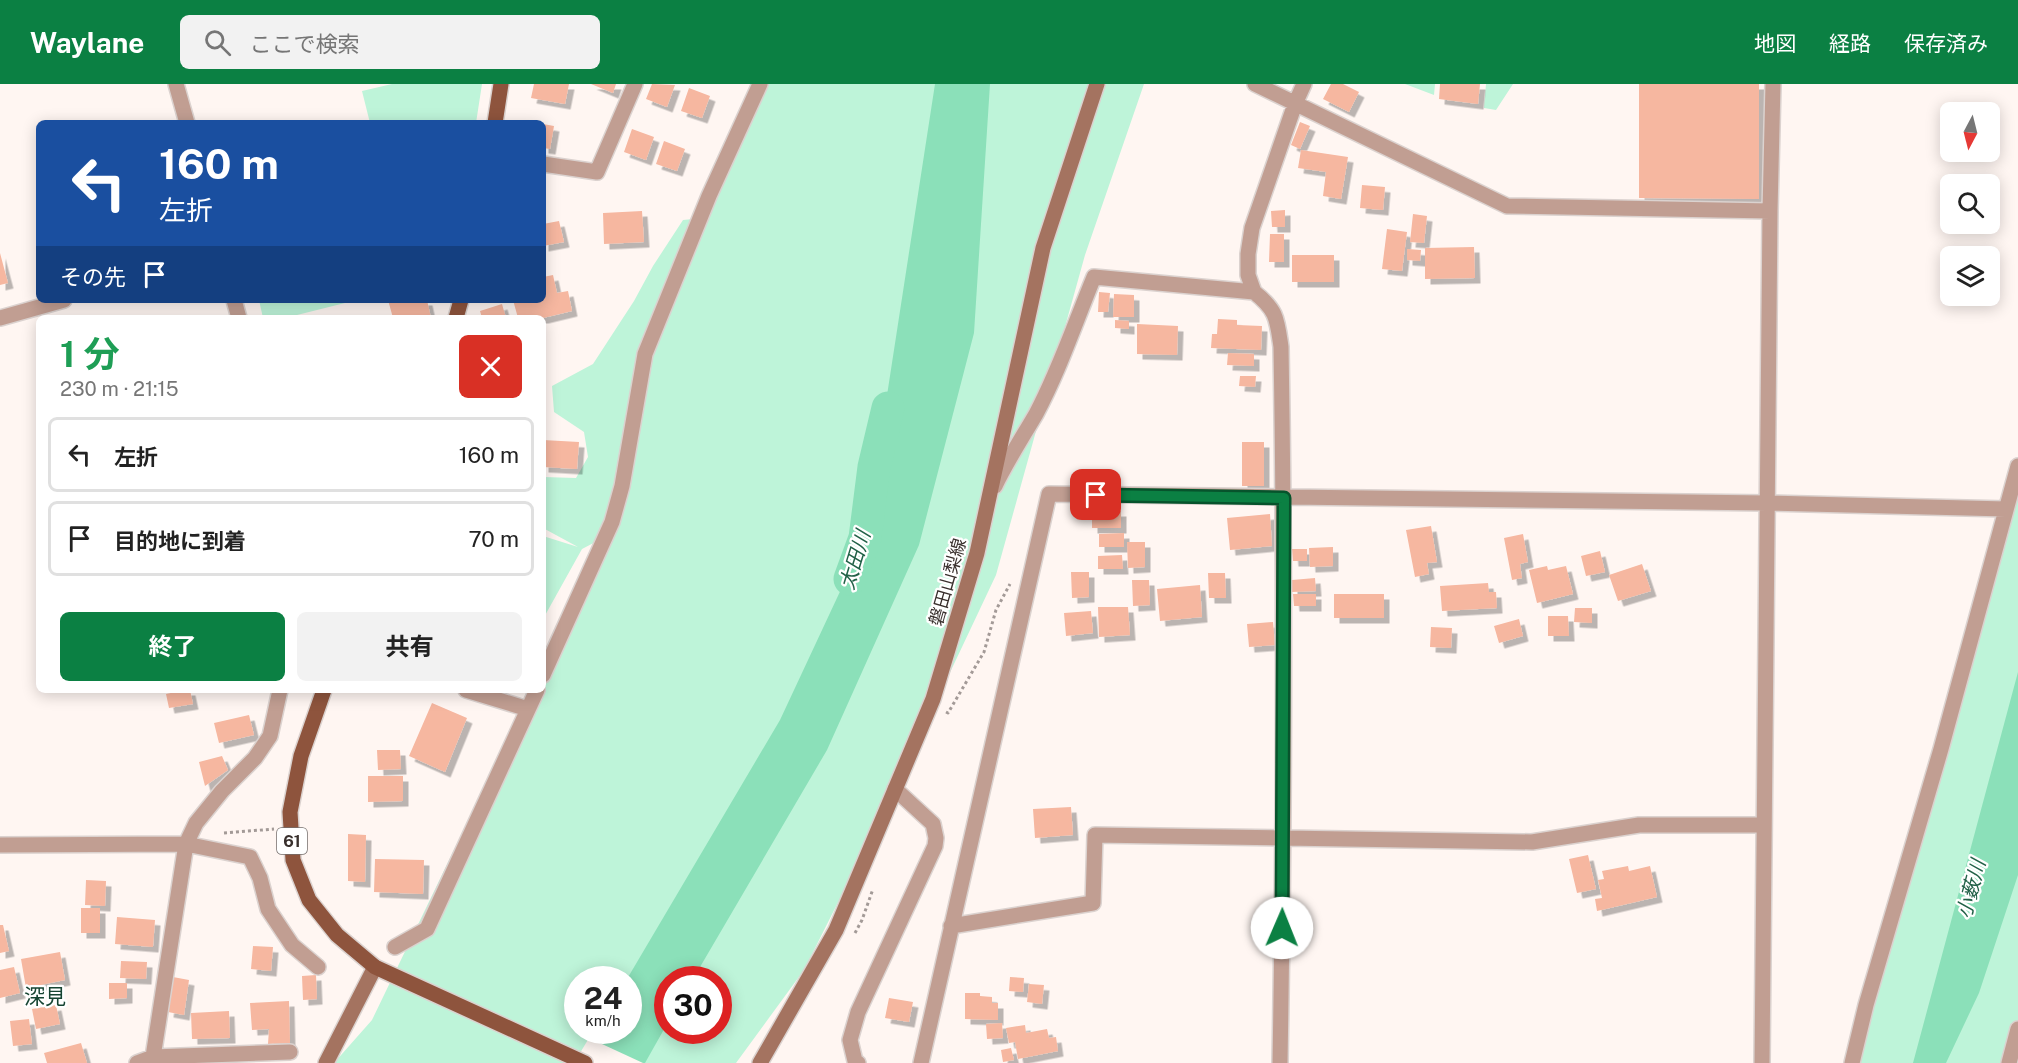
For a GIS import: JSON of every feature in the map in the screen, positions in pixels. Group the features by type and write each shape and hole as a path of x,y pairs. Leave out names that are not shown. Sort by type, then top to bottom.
{"main road":[{"path":"495,120 501,84"},
{"name":"磐田山梨線","path":"759,1063 836,930 933,699 977,553 1043,248 1097,84"},
{"name":"61","path":"323,693 301,756 290,812 293,860 309,900 337,935 375,967 585,1063"},
{"path":"326,1063 375,967"}],"street":[{"path":"177,84 186,120"},
{"path":"546,164 597,172 635,84"},
{"path":"546,668 612,522 622,486 645,354 709,196 760,84"},
{"path":"1255,84 1507,206 1770,211"},
{"path":"1280,1063 1284,838 1284,498 1281,347 1278,324 1269,304 1254,292 1248,275 1248,254 1252,228 1304,84"},
{"path":"1762,1063 1773,84"},
{"path":"991,493 1036,413 1063,355 1094,277 1254,292"},
{"path":"0,318 53,303"},
{"path":"1852,1063 1869,994 1941,749 2018,466"},
{"path":"921,1063 1048,494 1767,503 2006,509"},
{"path":"153,1057 186,843 196,823 222,791 255,758 270,736 279,693"},
{"path":"476,693 528,709"},
{"path":"395,947 427,929 536,693"},
{"path":"858,1063 855,1061 850,1040 858,1012 935,846 933,824 895,789"},
{"path":"951,926 1093,903 1095,835 1532,842 1639,825 1764,825"},
{"path":"0,845 186,843 250,856 260,878 268,909 292,945 318,967"},
{"path":"2009,1063 2018,1029"},
{"path":"137,1063 153,1057 290,1052"}],"path":[{"path":"941,711 948,713 984,652 996,610 1013,580"},
{"path":"221,833 268,830"}],"shaded area":[{"path":"392,84 482,84 476,120 369,120 362,91"},
{"path":"760,84 1144,84 1085,255 996,575 895,789 804,970 736,1063 334,1063 372,1020 530,693 546,693 546,658 603,538 582,549 546,614 546,537 578,547 546,530 546,477 576,478 588,457 584,432 554,412 552,386 593,364 683,220 693,219 650,341"},
{"path":"1405,84 1435,84 1434,95"},
{"path":"1486,84 1513,84 1496,110 1484,108"},
{"path":"260,303 345,303 297,315 262,315"},
{"path":"2018,464 2018,1033 2011,1063 1853,1063"}],"water":[{"path":"935,84 990,84 974,333 919,545 827,750 701,966 654,966 656,1044 645,1063 577,1063 589,1044 642,1044 642,966 635,966 780,720 865,538"},
{"name":"小薮川","path":"2018,672 2018,875 1979,993 1946,1063 1913,1063"}],"pier":[{"path":"585,1044 602,1044 643,1063 574,1063"}],"building":[{"path":"534,84 569,84 565,104 531,98"},
{"path":"591,84 616,84 613,93"},
{"path":"652,84 675,85 667,107 646,99"},
{"path":"1331,84 1343,84 1359,92 1349,112 1323,99"},
{"path":"1440,84 1480,84 1478,104 1439,99"},
{"path":"1639,84 1759,84 1759,199 1639,198"},
{"path":"689,88 710,96 702,118 681,111"},
{"path":"1300,122 1310,126 1300,149 1291,145"},
{"path":"546,125 554,126 550,149 546,148"},
{"path":"632,129 654,137 646,160 624,152"},
{"path":"664,141 685,149 677,171 656,164"},
{"path":"1301,150 1348,157 1341,199 1323,196 1326,172 1298,168"},
{"path":"1362,185 1385,187 1383,210 1360,208"},
{"path":"1285,210 1285,227 1272,227 1271,211"},
{"path":"642,211 644,242 604,244 603,213"},
{"path":"1413,214 1427,216 1424,243 1410,242"},
{"path":"559,221 564,242 546,245 546,223"},
{"path":"1387,229 1407,232 1402,271 1382,269"},
{"path":"1270,234 1284,234 1284,262 1269,262"},
{"path":"1474,247 1475,278 1425,279 1425,248"},
{"path":"1407,249 1421,250 1420,261 1407,260"},
{"path":"0,253 8,283 0,285"},
{"path":"1292,255 1334,255 1334,282 1292,282"},
{"path":"553,275 557,293 568,291 572,311 546,317 546,315 517,315 514,303 546,303 546,276"},
{"path":"1099,292 1110,293 1108,312 1098,312"},
{"path":"1114,294 1134,295 1134,317 1113,317"},
{"path":"389,303 428,303 430,315 392,315"},
{"path":"502,304 505,315 481,315 480,311"},
{"path":"1218,319 1237,320 1237,325 1262,326 1261,350 1211,348 1212,334 1217,334"},
{"path":"1115,320 1129,321 1129,329 1115,328"},
{"path":"1137,324 1178,326 1177,355 1137,354"},
{"path":"1228,353 1254,354 1254,366 1227,365"},
{"path":"1240,376 1256,376 1255,387 1239,386"},
{"path":"546,440 579,442 577,469 546,467"},
{"path":"1242,442 1264,442 1264,486 1242,486"},
{"path":"1121,511 1121,528 1092,528 1092,512"},
{"path":"1270,514 1272,546 1230,550 1227,518"},
{"path":"1431,526 1437,562 1427,563 1429,574 1415,577 1406,530"},
{"path":"1124,533 1124,547 1099,547 1099,534"},
{"path":"1523,534 1528,562 1520,564 1522,578 1512,580 1504,538"},
{"path":"1127,542 1145,542 1145,567 1128,568"},
{"path":"1333,547 1333,566 1310,567 1309,548"},
{"path":"1292,549 1307,549 1307,561 1293,561"},
{"path":"1600,551 1605,572 1586,576 1581,556"},
{"path":"1122,555 1123,569 1098,569 1098,556"},
{"path":"1642,564 1651,591 1618,601 1609,575"},
{"path":"1547,566 1548,570 1566,566 1573,594 1537,603 1529,570"},
{"path":"1071,572 1089,572 1089,597 1072,598"},
{"path":"1208,573 1225,573 1226,598 1209,598"},
{"path":"1315,578 1316,591 1292,592 1292,580"},
{"path":"1132,580 1149,580 1150,605 1133,606"},
{"path":"1488,583 1489,592 1496,592 1497,608 1442,611 1440,586"},
{"path":"1200,585 1202,617 1160,621 1157,589"},
{"path":"1293,594 1316,594 1316,606 1294,606"},
{"path":"1334,594 1384,594 1384,618 1334,618"},
{"path":"1098,607 1128,607 1130,635 1099,637"},
{"path":"1575,608 1592,608 1592,623 1574,622"},
{"path":"1091,611 1093,633 1066,636 1064,613"},
{"path":"1548,616 1568,616 1569,636 1548,636"},
{"path":"1519,619 1523,636 1499,643 1494,626"},
{"path":"1273,622 1275,645 1249,647 1247,624"},
{"path":"1431,627 1452,628 1451,648 1430,647"},
{"path":"191,693 193,704 169,708 166,694"},
{"path":"432,703 467,718 445,772 409,756"},
{"path":"249,715 254,735 219,743 214,723"},
{"path":"377,750 400,750 401,769 378,770"},
{"path":"222,756 228,770 205,786 199,762"},
{"path":"368,776 403,776 403,801 368,802"},
{"path":"1071,807 1073,835 1035,838 1033,809"},
{"path":"348,834 366,835 365,882 348,881"},
{"path":"1588,855 1596,889 1577,893 1569,859"},
{"path":"375,859 424,860 423,894 374,892"},
{"path":"1628,866 1629,871 1650,866 1657,897 1597,911 1595,899 1602,898 1598,880 1604,879 1602,871"},
{"path":"86,880 106,881 105,906 85,905"},
{"path":"81,908 100,908 100,933 81,933"},
{"path":"117,917 155,920 153,947 115,944"},
{"path":"0,925 3,925 9,951 0,953"},
{"path":"253,946 273,947 271,971 251,969"},
{"path":"60,952 65,980 26,988 21,959"},
{"path":"121,961 147,962 146,979 120,978"},
{"path":"14,967 20,993 0,998 0,970"},
{"path":"316,975 317,999 303,1000 302,976"},
{"path":"173,977 189,980 184,1015 168,1012"},
{"path":"1010,977 1024,978 1023,992 1009,991"},
{"path":"109,983 127,983 127,998 109,999"},
{"path":"1029,984 1044,985 1042,1004 1027,1002"},
{"path":"965,993 980,993 980,996 992,997 992,1003 998,1003 998,1020 965,1019"},
{"path":"889,998 913,1002 909,1022 885,1018"},
{"path":"289,1001 290,1043 268,1044 269,1029 252,1030 250,1003"},
{"path":"56,1005 60,1024 36,1029 32,1009"},
{"path":"229,1011 230,1038 192,1039 191,1013"},
{"path":"29,1019 32,1044 13,1046 10,1021"},
{"path":"1002,1023 1003,1038 987,1039 986,1024"},
{"path":"1025,1025 1026,1033 1047,1029 1049,1038 1056,1037 1058,1051 1018,1059 1015,1042 1009,1043 1006,1028"},
{"path":"81,1043 87,1063 47,1063 44,1053"},
{"path":"1011,1048 1014,1060 1003,1062 1001,1050"}],"waterway":[{"name":"太田川","path":"850,579 865,538 874,467 888,408"}],"district":[{"name":"深見","path":"45,997"}],"route":[{"path":"1096,495 1284,498 1282,928"}]}
